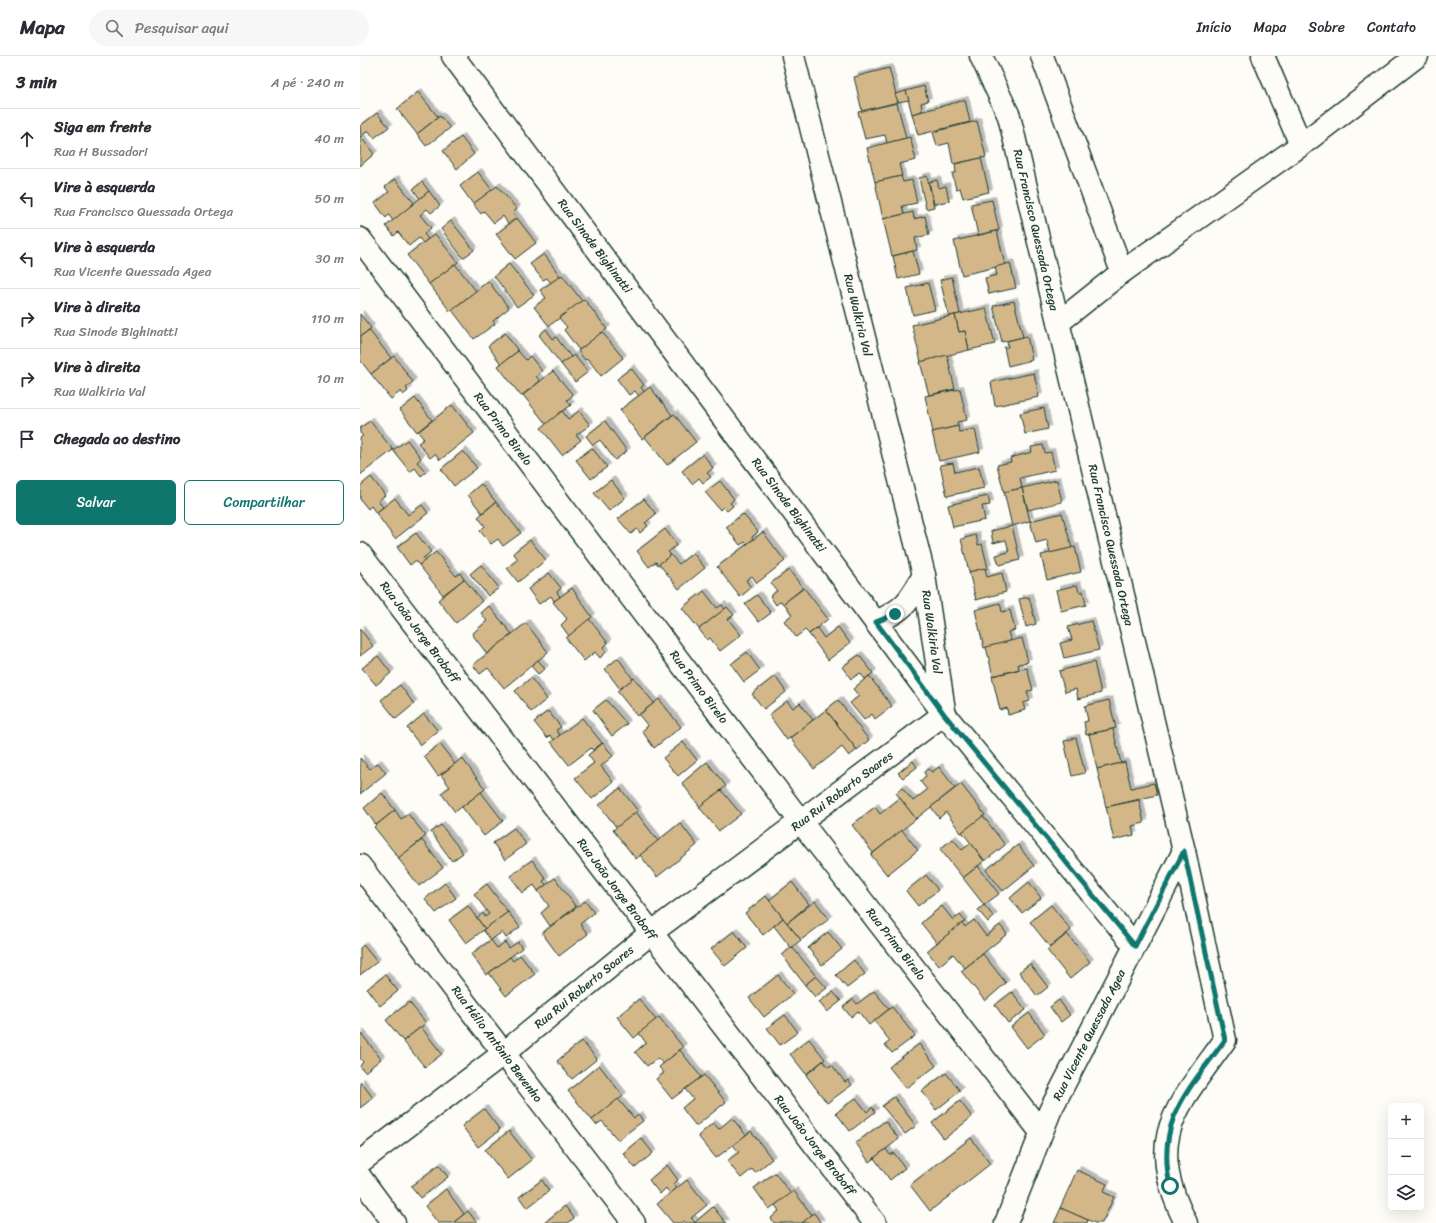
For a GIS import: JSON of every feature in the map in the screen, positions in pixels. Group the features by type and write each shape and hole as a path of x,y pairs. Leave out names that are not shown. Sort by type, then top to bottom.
{"street":[{"name":"Rua Sinode Bighinatti","path":"453,56 944,714 1135,946"},
{"name":"Rua Walkiria Val","path":"793,56 924,575 944,714"},
{"name":"Rua Francisco Quessada Ortega","path":"981,56 1009,116 1184,851 1225,1040 1174,1112 1168,1134 1166,1168 1175,1199 1186,1223"},
{"path":"1042,56 1122,272"},
{"path":"1262,56 1301,145"},
{"path":"1058,323 1122,272 1301,145 1417,56"},
{"name":"Rua Primo Birelo","path":"360,239 801,822 1041,1132"},
{"name":"Rua João Jorge Broboff","path":"360,554 875,1223"},
{"name":"Rua Walkiria Val","path":"876,622 895,614 912,598 924,575"},
{"name":"Rua Rui Roberto Soares","path":"360,1162 504,1053 651,933 944,714"},
{"name":"Rua Vicente Quessada Agea","path":"1006,1223 1050,1111 1184,851"},
{"name":"Rua Hélio Antônio Bevenho","path":"360,866 634,1223"},
{"path":"360,1177 394,1223"}],"building":[{"path":"889,68 898,102 862,111 854,77"},
{"path":"924,86 928,101 921,103 922,111 912,114 906,91"},
{"path":"906,91 909,100 898,102 895,94"},
{"path":"418,92 438,117 417,134 397,109"},
{"path":"965,100 970,122 918,135 912,114"},
{"path":"897,103 906,138 887,143 885,135 865,139 858,112"},
{"path":"377,113 389,127 374,138 368,130 361,137 360,126"},
{"path":"440,116 450,128 426,146 417,134"},
{"path":"977,121 986,157 953,164 949,143 937,146 933,132"},
{"path":"360,136 374,154 360,166"},
{"path":"461,137 474,154 457,169 443,151"},
{"path":"910,137 916,160 899,164 902,176 875,182 867,148"},
{"path":"981,158 989,192 963,198 960,188 956,189 952,173 956,173 955,164"},
{"path":"478,172 492,190 473,204 460,186"},
{"path":"901,176 903,182 912,180 917,203 902,206 904,214 883,219 875,182"},
{"path":"927,176 934,207 926,209 919,178"},
{"path":"395,179 414,203 393,221 389,215 386,218 375,203 389,192 385,187"},
{"path":"937,180 939,188 946,186 949,201 934,204 929,182"},
{"path":"422,182 429,191 420,199 413,189"},
{"path":"497,186 517,209 513,213 517,218 508,224 503,216 494,223 484,211 481,214 473,204"},
{"path":"429,191 440,206 431,213 427,209 420,215 431,228 424,234 428,239 423,243 419,238 409,246 398,232 394,236 386,226"},
{"path":"992,200 999,230 978,235 971,204"},
{"path":"913,212 914,219 925,216 929,235 915,238 917,250 892,256 883,219"},
{"path":"517,218 536,243 515,259 496,234"},
{"path":"451,221 474,250 463,258 441,229"},
{"path":"997,231 1005,265 962,275 954,241"},
{"path":"435,234 458,262 429,284 407,255"},
{"path":"913,251 919,274 898,279 893,256"},
{"path":"544,254 560,276 551,283 547,278 543,280 530,264"},
{"path":"1010,263 1016,288 989,294 985,278 997,275 995,267"},
{"path":"455,264 476,291 450,311 429,284"},
{"path":"509,264 534,295 517,307 494,276"},
{"path":"562,275 582,301 549,326 534,307 546,298 540,290"},
{"path":"952,277 960,314 949,316 940,280"},
{"path":"488,281 509,308 493,321 495,324 474,339 452,310"},
{"path":"928,283 935,310 913,315 907,288"},
{"path":"584,299 607,329 579,350 564,330 567,327 559,318"},
{"path":"1014,301 1023,337 1002,342 993,306"},
{"path":"986,308 995,344 969,350 965,331 959,332 955,315"},
{"path":"360,314 371,328 360,337"},
{"path":"955,315 959,332 965,331 969,350 921,362 912,325"},
{"path":"546,329 553,339 556,337 571,357 561,364 539,335"},
{"path":"369,330 391,358 371,374 360,360 360,337"},
{"path":"602,332 623,358 601,376 588,359 585,360 578,351"},
{"path":"505,333 518,351 501,364 488,346"},
{"path":"1027,336 1032,360 1008,366 1004,347 1008,347 1007,341"},
{"path":"518,351 526,360 530,356 542,371 536,376 540,381 521,396 498,366"},
{"path":"574,355 588,372 575,382 561,364"},
{"path":"947,355 955,389 929,395 920,362"},
{"path":"394,356 413,382 406,388 408,391 403,395 401,391 391,399 371,374"},
{"path":"631,368 644,385 641,387 644,392 639,396 635,391 629,395 617,379"},
{"path":"553,371 573,395 567,400 571,405 546,424 523,395"},
{"path":"1034,373 1039,397 995,406 991,382"},
{"path":"650,387 672,415 642,439 620,410"},
{"path":"960,389 967,420 957,422 958,426 933,432 925,396"},
{"path":"415,398 432,420 417,432 400,410"},
{"path":"452,405 474,433 440,460 435,454 430,458 418,443 424,439 418,432"},
{"path":"1044,408 1048,429 1025,434 1020,413"},
{"path":"562,411 568,419 579,411 590,425 576,435 581,440 562,455 541,428"},
{"path":"674,414 696,442 667,465 645,437"},
{"path":"370,421 393,450 360,475 360,438 363,436 360,433 360,428"},
{"path":"605,421 627,451 615,460 600,440 593,445 586,436"},
{"path":"958,426 959,432 975,429 980,452 939,461 932,432"},
{"path":"407,440 421,458 417,462 426,472 421,476 415,468 410,472 393,450"},
{"path":"1043,445 1045,453 1051,452 1055,470 1020,478 1022,488 1004,492 997,465 1011,462 1010,458 1032,452 1031,447"},
{"path":"592,448 607,467 591,479 576,460"},
{"path":"463,451 477,468 454,486 441,469"},
{"path":"703,454 713,468 707,473 711,477 703,483 699,478 692,484 682,471"},
{"path":"953,463 955,472 979,467 984,488 947,496 940,465"},
{"path":"371,477 385,495 378,501 383,507 376,513 371,506 368,509 360,499 360,486"},
{"path":"611,480 625,498 609,511 594,493"},
{"path":"1057,480 1062,502 1028,510 1022,488"},
{"path":"720,481 734,499 730,503 733,506 727,511 723,507 720,510 705,492"},
{"path":"481,484 496,502 482,513 468,495"},
{"path":"1022,488 1030,521 1012,526 1004,492"},
{"path":"988,496 990,505 982,506 985,520 953,527 948,505"},
{"path":"395,498 408,515 422,505 428,513 395,539 376,513"},
{"path":"644,499 656,514 645,523 648,526 640,533 637,529 631,534 618,519"},
{"path":"496,502 521,533 503,546 498,539 491,544 480,531 485,526 478,517"},
{"path":"1062,513 1072,548 1050,553 1047,540 1036,543 1030,521"},
{"path":"743,514 758,532 747,544 745,542 740,545 726,527"},
{"path":"1012,526 1020,560 999,565 996,555 1009,552 1006,540 993,543 991,531"},
{"path":"665,529 677,545 668,552 671,555 658,565 656,562 649,567 637,551"},
{"path":"763,532 785,561 757,583 752,576 746,580 751,588 740,597 717,567"},
{"path":"416,533 431,552 423,558 425,561 419,565 415,561 410,565 397,547"},
{"path":"976,535 978,545 982,544 988,568 969,572 961,539"},
{"path":"530,540 546,560 518,582 507,568 518,559 513,553"},
{"path":"1075,547 1081,572 1047,580 1041,555"},
{"path":"436,552 456,576 460,573 464,579 443,595 419,565"},
{"path":"693,553 705,568 679,589 659,564 671,555 679,564"},
{"path":"481,565 499,588 488,596 470,574"},
{"path":"985,568 987,577 1002,573 1006,592 976,600 969,572"},
{"path":"789,570 803,588 783,604 781,601 776,605 770,596 777,591 771,583"},
{"path":"549,573 561,588 557,592 560,597 554,601 551,596 539,604 528,589"},
{"path":"464,579 482,601 456,623 438,600"},
{"path":"1077,585 1079,592 1083,591 1086,605 1061,611 1056,590"},
{"path":"572,588 592,617 569,636 561,625 567,619 553,602"},
{"path":"804,588 828,619 809,634 805,630 796,637 784,621 792,615 784,603"},
{"path":"704,591 717,608 722,605 725,609 699,629 682,608"},
{"path":"757,595 771,613 759,622 745,604"},
{"path":"1029,597 1036,624 1026,627 1019,599"},
{"path":"1000,603 1002,612 1010,610 1015,630 1008,632 1011,641 984,648 975,610"},
{"path":"489,606 512,634 487,654 472,634 487,621 481,613"},
{"path":"727,607 734,615 728,619 741,635 720,651 710,638 707,640 699,629"},
{"path":"589,619 608,643 603,648 606,652 600,658 595,652 584,661 566,638"},
{"path":"1091,621 1099,650 1064,658 1060,643 1072,640 1068,627"},
{"path":"526,623 548,652 504,688 488,668 480,674 473,665"},
{"path":"838,627 850,643 828,660 809,634 817,628 824,638"},
{"path":"360,629 373,646 360,656"},
{"path":"1022,638 1028,662 1018,664 1019,669 993,676 986,647"},
{"path":"747,652 760,670 744,682 731,664"},
{"path":"859,655 873,673 865,679 860,673 851,679 842,667"},
{"path":"378,656 391,673 376,685 362,668"},
{"path":"618,658 633,679 620,689 605,669"},
{"path":"538,660 545,669 538,674 531,666"},
{"path":"1094,662 1101,693 1078,699 1076,689 1065,692 1059,671"},
{"path":"1027,668 1033,690 1027,691 1030,701 1023,703 1025,710 1008,715 1007,708 1000,710 992,676"},
{"path":"775,676 786,692 764,709 752,694"},
{"path":"869,676 892,706 875,719 872,714 864,720 850,703 859,696 853,689"},
{"path":"531,678 547,699 531,712 515,691"},
{"path":"634,678 654,703 637,716 617,691"},
{"path":"400,685 414,704 396,719 381,700"},
{"path":"659,699 681,727 654,748 642,731 648,726 639,715"},
{"path":"606,700 627,724 612,736 593,710"},
{"path":"838,700 869,740 857,750 826,710"},
{"path":"1109,700 1116,728 1086,735 1084,722 1088,721 1085,706"},
{"path":"787,701 793,708 800,703 813,720 787,740 769,715"},
{"path":"826,710 857,750 849,756 842,747 814,769 790,738"},
{"path":"548,711 561,727 556,730 560,735 554,740 550,735 547,738 534,722"},
{"path":"424,714 438,731 420,745 407,728"},
{"path":"582,718 602,743 593,750 591,748 569,765 551,742"},
{"path":"1113,729 1121,763 1097,769 1089,734"},
{"path":"1076,738 1085,773 1072,776 1064,741"},
{"path":"683,742 697,760 678,776 663,758"},
{"path":"603,743 613,756 601,766 613,782 592,799 575,778 594,763 588,755"},
{"path":"440,744 455,764 438,776 424,756"},
{"path":"360,758 370,769 378,763 386,773 360,794"},
{"path":"462,758 485,789 455,812 441,793 450,787 441,775"},
{"path":"913,761 917,767 903,778 898,773"},
{"path":"707,762 726,786 700,807 682,783"},
{"path":"1125,762 1131,788 1154,783 1157,795 1106,807 1097,769"},
{"path":"939,767 955,788 916,819 896,793 902,788 913,801 927,790 920,781 926,776 924,772 928,769 932,772"},
{"path":"961,784 985,815 961,833 946,812 939,818 931,807"},
{"path":"620,788 638,811 617,828 599,805"},
{"path":"721,790 741,814 719,831 699,807"},
{"path":"481,792 503,821 484,836 462,807"},
{"path":"382,793 395,810 376,825 364,808"},
{"path":"900,798 916,819 873,853 852,825 875,807 880,814"},
{"path":"1139,800 1144,823 1132,826 1134,835 1114,840 1106,807"},
{"path":"395,810 401,819 408,814 426,836 399,858 374,827"},
{"path":"636,812 658,841 636,859 613,830"},
{"path":"983,816 1005,845 985,861 962,832"},
{"path":"680,823 697,845 657,877 640,855"},
{"path":"441,825 463,853 452,861 431,832"},
{"path":"514,828 526,844 505,860 493,843"},
{"path":"902,830 918,850 887,875 871,855"},
{"path":"953,839 962,850 971,843 984,861 963,878 940,849"},
{"path":"422,840 443,868 419,886 398,858"},
{"path":"1018,845 1034,866 1003,891 986,870"},
{"path":"532,860 546,879 543,881 546,885 538,891 534,885 523,893 510,876"},
{"path":"978,866 999,894 984,905 963,878"},
{"path":"926,875 938,890 918,906 906,891"},
{"path":"555,878 576,907 550,926 541,913 549,906 538,891"},
{"path":"792,882 809,904 787,923 769,900"},
{"path":"1029,882 1041,898 1022,913 1010,898"},
{"path":"445,883 456,898 436,913 425,899"},
{"path":"487,884 508,912 485,929 477,918 483,913 485,917 489,914 474,894"},
{"path":"766,896 783,918 763,935 745,913"},
{"path":"585,901 594,913 580,924 588,934 559,956 542,933"},
{"path":"815,901 829,919 801,940 787,923"},
{"path":"984,905 994,917 988,922 978,910"},
{"path":"1051,905 1071,930 1050,947 1030,922"},
{"path":"468,906 485,929 466,943 449,920"},
{"path":"942,906 953,920 960,915 965,921 937,943 921,923"},
{"path":"508,912 520,927 506,938 502,932 491,940 483,930"},
{"path":"783,918 801,940 791,948 774,926"},
{"path":"974,920 986,936 1000,925 1007,934 965,968 953,954 939,966 927,951 962,923 965,927"},
{"path":"734,931 747,948 725,966 711,949"},
{"path":"828,932 842,949 822,965 808,948"},
{"path":"1067,934 1090,962 1070,979 1047,950"},
{"path":"491,940 497,948 505,942 509,948 518,942 522,948 486,975 471,954"},
{"path":"363,945 377,962 360,975 360,948"},
{"path":"792,947 816,976 805,985 782,955"},
{"path":"983,954 1006,983 985,1001 961,971"},
{"path":"520,955 535,974 506,996 489,973 510,957 513,961"},
{"path":"854,960 865,974 847,988 836,975"},
{"path":"1030,964 1048,987 1037,996 1019,972"},
{"path":"385,975 398,991 380,1006 367,989"},
{"path":"778,975 793,994 764,1017 749,998"},
{"path":"816,976 827,988 815,997 805,985"},
{"path":"874,991 889,1009 869,1025 858,1011 851,1017 843,1007 853,999 857,1004"},
{"path":"833,992 841,1001 827,1012 819,1002"},
{"path":"1012,992 1026,1010 1008,1023 995,1005"},
{"path":"639,999 656,1020 634,1038 617,1017"},
{"path":"1059,1000 1070,1015 1061,1022 1050,1007"},
{"path":"409,1002 426,1023 403,1041 386,1020"},
{"path":"892,1007 915,1036 892,1053 885,1045 890,1041 874,1021"},
{"path":"1029,1013 1045,1034 1027,1048 1011,1027"},
{"path":"785,1015 798,1032 780,1045 767,1028"},
{"path":"659,1017 683,1047 663,1064 658,1058 647,1066 635,1052 646,1043 639,1033"},
{"path":"421,1027 442,1054 425,1067 403,1041"},
{"path":"360,1032 381,1059 365,1072 360,1066 363,1062 360,1058"},
{"path":"809,1039 825,1059 806,1074 790,1054"},
{"path":"582,1041 597,1059 572,1079 557,1061"},
{"path":"919,1044 936,1066 906,1088 889,1067"},
{"path":"680,1050 701,1077 672,1099 656,1079 664,1073 659,1067"},
{"path":"823,1061 828,1067 832,1065 845,1082 848,1080 852,1085 827,1103 806,1075"},
{"path":"599,1065 623,1096 592,1120 568,1091"},
{"path":"946,1073 960,1091 936,1110 922,1091"},
{"path":"704,1075 726,1102 696,1126 682,1108 693,1099 685,1089"},
{"path":"361,1082 373,1098 360,1108 360,1083"},
{"path":"894,1097 916,1126 905,1134 882,1106"},
{"path":"856,1098 867,1112 872,1107 875,1112 850,1131 836,1113"},
{"path":"618,1099 634,1118 639,1115 643,1121 618,1140 602,1121 596,1125 592,1120"},
{"path":"960,1101 972,1117 944,1139 932,1123"},
{"path":"484,1109 500,1130 478,1147 462,1126"},
{"path":"732,1118 746,1135 716,1158 698,1136 713,1123 719,1129"},
{"path":"885,1121 899,1139 869,1162 856,1143"},
{"path":"509,1131 532,1160 508,1179 485,1150"},
{"path":"751,1131 772,1159 755,1173 752,1169 741,1178 727,1161 739,1152 733,1145"},
{"path":"641,1138 653,1153 635,1168 623,1153"},
{"path":"971,1138 990,1164 930,1211 910,1185"},
{"path":"886,1149 890,1155 894,1153 905,1168 890,1180 874,1158"},
{"path":"439,1165 448,1177 421,1198 411,1186"},
{"path":"667,1165 678,1180 673,1184 677,1188 670,1194 666,1188 660,1194 649,1180"},
{"path":"1077,1170 1107,1184 1103,1192 1114,1197 1102,1223 1095,1223 1060,1208"},
{"path":"775,1173 791,1194 769,1209 754,1188"},
{"path":"542,1180 549,1191 527,1208 519,1197"},
{"path":"687,1180 707,1205 691,1218 695,1222 694,1223 686,1223 684,1221 681,1223 673,1223 657,1204"},
{"path":"446,1189 464,1214 453,1223 438,1223 425,1206"},
{"path":"794,1191 812,1215 802,1223 774,1223 771,1218 779,1211 775,1205"},
{"path":"565,1206 574,1218 568,1223 544,1223"},
{"path":"713,1207 726,1223 694,1223"},
{"path":"1061,1208 1088,1220 1087,1223 1054,1223"},
{"path":"468,1211 477,1223 453,1223"},
{"path":"814,1213 821,1223 802,1223"}],"route":[{"path":"895,614 876,622 944,714 1135,946 1184,851 1225,1040 1192,1084 1174,1112 1168,1134 1166,1151 1166,1168 1170,1186"}]}
